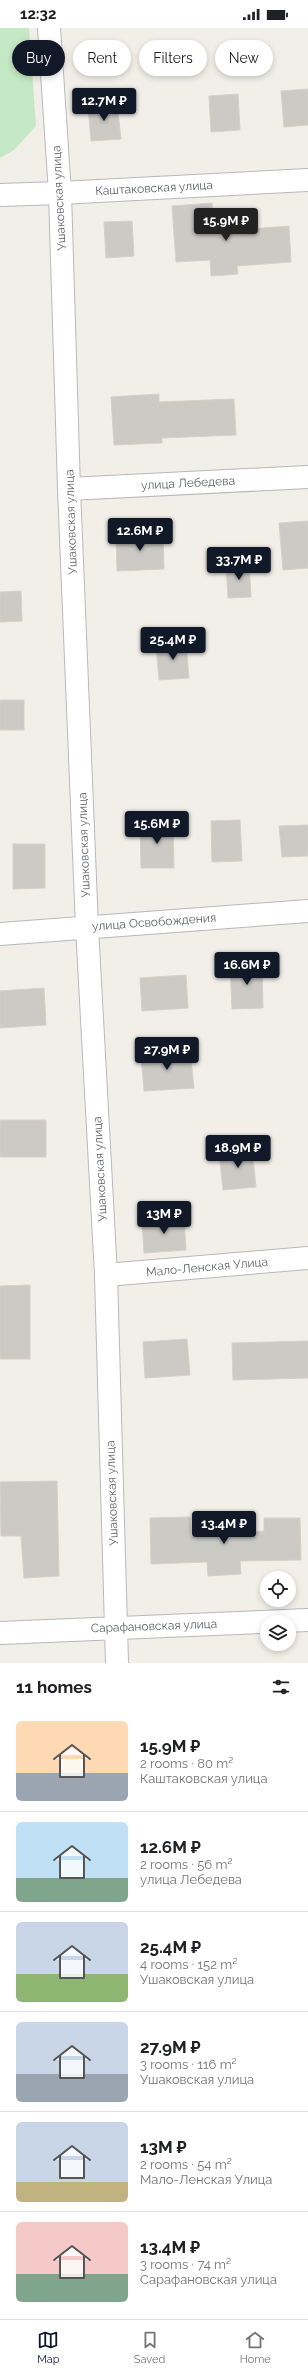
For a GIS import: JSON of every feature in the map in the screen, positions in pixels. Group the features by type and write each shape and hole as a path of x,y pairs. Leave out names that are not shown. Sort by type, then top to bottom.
{"main road":[{"name":"Ушаковская улица","path":"50,28 60,193 69,488 87,927 106,1275 117,1663"},
{"name":"Каштаковская улица","path":"0,195 308,180"},
{"name":"улица Лебедева","path":"69,488 308,477"},
{"name":"улица Освобождения","path":"0,934 308,911"},
{"name":"Мало-Ленская Улица","path":"106,1275 308,1258"},
{"name":"Сарафановская улица","path":"0,1633 308,1620"}],"green space":[{"path":"0,28 29,28 30,40 12,40 12,76 32,76 36,126 14,150 0,158"}],"building":[{"path":"308,89 308,125 284,127 281,91"},
{"path":"238,94 240,130 211,132 209,96"},
{"path":"117,103 121,139 91,141 88,106"},
{"path":"212,203 213,232 289,226 291,262 237,266 238,274 211,276 210,260 176,262 172,206"},
{"path":"132,221 134,256 106,258 104,222"},
{"path":"159,394 159,402 234,399 236,435 162,438 162,443 114,445 111,397"},
{"path":"308,521 308,568 283,570 279,523"},
{"path":"163,533 164,569 117,571 116,535"},
{"path":"249,563 251,597 228,598 226,565"},
{"path":"21,591 22,621 0,622 0,592"},
{"path":"186,642 189,678 159,680 156,645"},
{"path":"0,700 24,700 24,730 0,730"},
{"path":"240,820 242,861 212,862 211,821"},
{"path":"173,822 174,868 141,868 140,823"},
{"path":"308,825 308,856 282,857 279,826"},
{"path":"13,844 45,844 45,888 13,889"},
{"path":"262,964 263,1008 232,1009 230,965"},
{"path":"186,975 188,1008 142,1011 140,978"},
{"path":"44,988 46,1025 0,1028 0,991"},
{"path":"190,1050 194,1088 144,1091 141,1054"},
{"path":"0,1120 46,1120 46,1157 0,1157"},
{"path":"252,1148 256,1187 223,1190 219,1152"},
{"path":"184,1217 186,1250 144,1253 142,1220"},
{"path":"30,1285 30,1359 0,1359 0,1286"},
{"path":"187,1339 190,1375 145,1378 143,1342"},
{"path":"308,1341 308,1378 233,1380 232,1343"},
{"path":"57,1481 59,1576 24,1578 21,1536 1,1536 0,1482"},
{"path":"190,1517 191,1536 264,1531 264,1518 300,1518 301,1560 240,1561 241,1574 208,1576 207,1562 151,1564 150,1518"}]}
